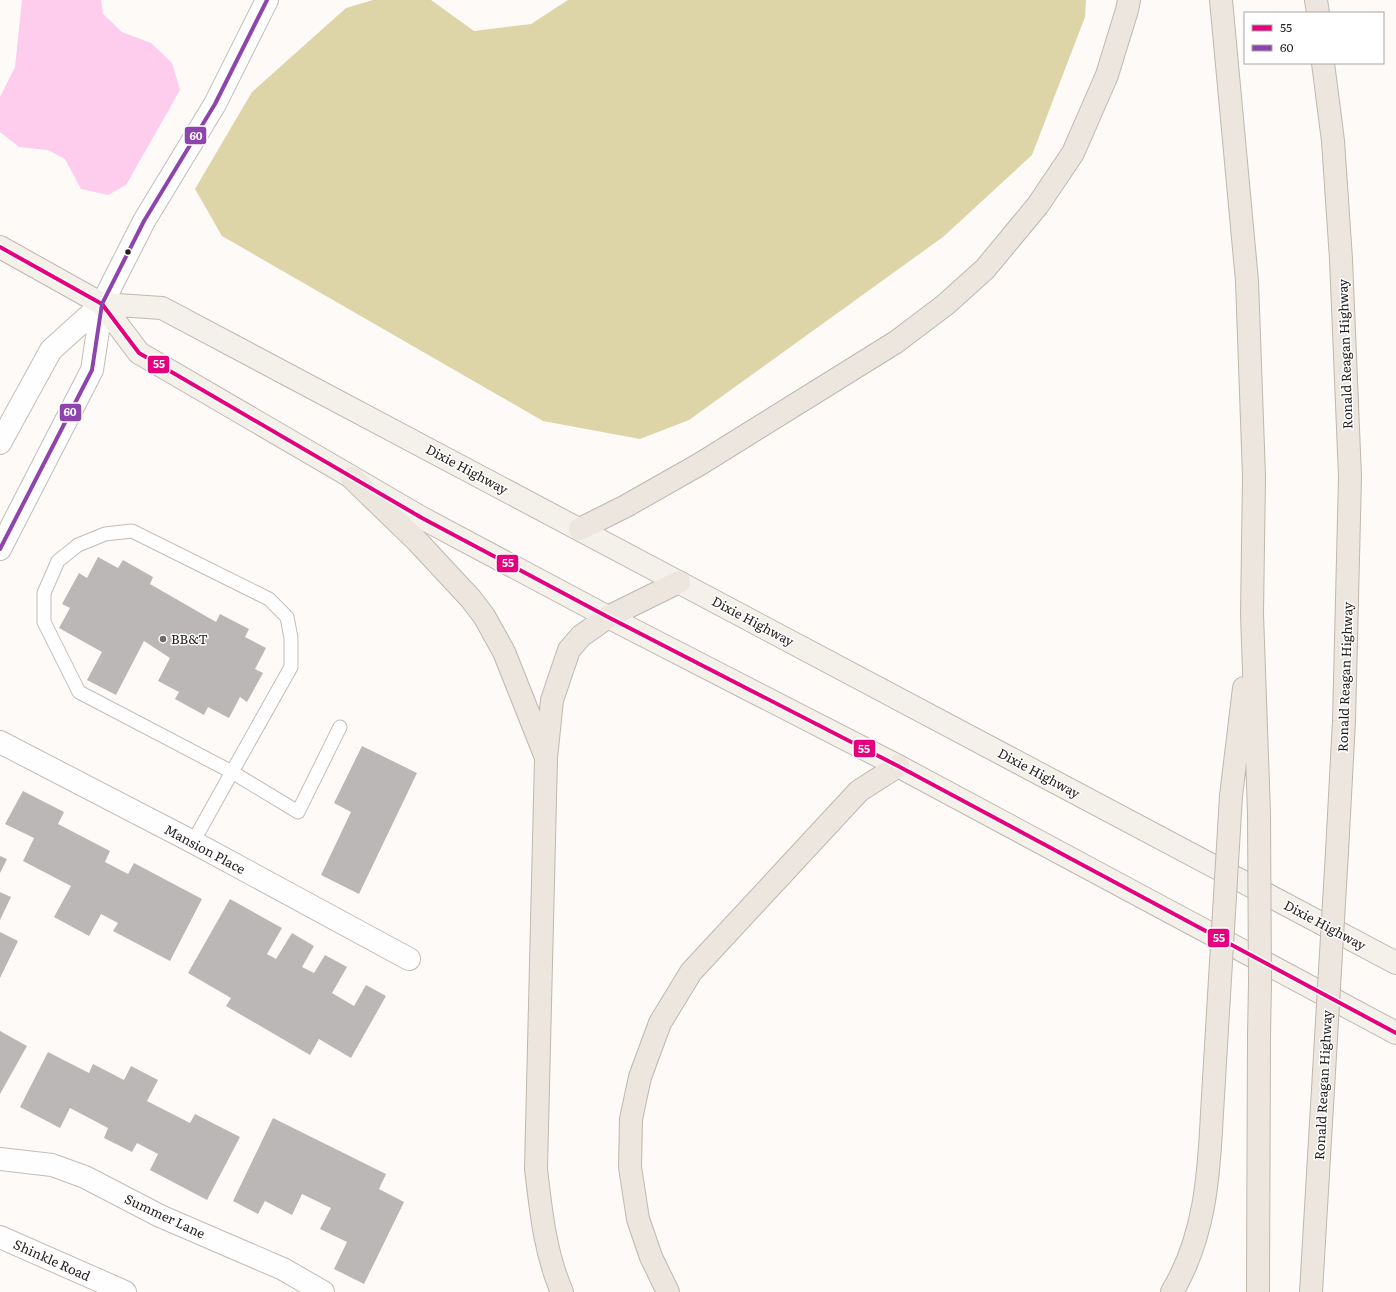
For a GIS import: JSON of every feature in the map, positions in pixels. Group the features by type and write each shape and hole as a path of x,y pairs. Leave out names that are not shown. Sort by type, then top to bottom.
{"highway":[{"path":"580,529 626,506 700,464 896,342 945,305 985,269 1038,205 1072,154 1107,75 1127,10 1128,0"},
{"path":"1221,0 1247,281 1254,476 1252,614 1259,813 1260,983 1258,1292"},
{"path":"1316,0 1318,12"},
{"name":"Ronald Reagan Highway","path":"1311,1292 1344,721 1350,477 1341,259 1333,141 1324,64"},
{"path":"352,478 418,542 471,599 484,616 504,652 546,758"},
{"path":"562,1292 556,1277 542,1222 536,1169 546,758 552,700 569,650 582,636 608,617 679,582"},
{"path":"1172,1292 1183,1274 1199,1229 1208,1174 1232,796 1252,614"},
{"path":"668,1292 651,1257 638,1219 630,1167 631,1119 640,1077 660,1023 696,966 859,791 898,766"}],"main road":[{"name":"Dixie Highway","path":"0,247 102,304 139,353 422,518 608,617 898,766 1396,1034"},
{"name":"Dixie Highway","path":"102,304 162,308 1396,963"}],"street":[{"path":"0,550 92,370 102,304 144,221 214,104 267,0"},
{"path":"0,444 51,350 102,304"},
{"name":"Mansion Place","path":"2,746 193,842 409,959"},
{"name":"Summer Lane","path":"0,1159 52,1165 86,1177 160,1216 283,1269 323,1292"},
{"name":"Shinkle Road","path":"0,1237 125,1292"}],"lane":[{"path":"193,842 232,772 291,667 291,638 287,617 269,598 132,531 105,534 78,545 58,561 44,593 44,622 79,692 232,772 298,812 340,727"}],"shaded area":[{"path":"22,0 101,0 103,14 122,32 151,43 172,63 180,90 126,185 108,195 81,189 65,159 48,150 19,147 0,132 0,97 15,67"},
{"path":"373,0 431,0 474,31 531,24 568,0 1086,0 1085,17 1032,155 943,237 689,420 640,439 543,421 222,236 195,189 252,92 346,8"}],"building":[{"name":"BB&T","path":"98,557 118,568 123,560 153,577 150,584 216,622 220,614 249,629 245,637 266,648 255,669 263,673 247,702 240,697 229,718 208,707 204,715 175,699 179,692 158,681 170,658 144,641 116,695 87,680 102,652 59,628 70,608 62,604 79,573 87,578"},
{"path":"362,746 417,773 359,894 321,875 351,812 334,803"},
{"path":"23,791 64,812 58,824 110,851 105,862 128,874 134,863 202,899 170,961 113,931 118,923 101,914 89,936 54,917 71,886 23,861 34,838 5,824"},
{"path":"0,856 7,859 0,873"},
{"path":"0,892 11,897 0,920"},
{"path":"230,899 282,928 267,954 276,959 292,933 314,946 302,967 314,973 325,955 347,967 332,993 354,1006 366,985 386,996 351,1058 319,1039 310,1055 226,1006 231,998 188,973"},
{"path":"0,932 18,941 0,978"},
{"path":"0,1031 27,1046 0,1094"},
{"path":"48,1052 89,1073 93,1064 124,1080 131,1066 158,1080 147,1101 190,1123 195,1114 240,1137 207,1200 150,1170 158,1154 137,1143 132,1152 104,1138 108,1128 70,1108 60,1128 20,1107"},
{"path":"273,1118 386,1174 379,1189 404,1202 364,1284 334,1269 347,1242 320,1229 331,1208 302,1194 292,1215 265,1201 258,1214 233,1201"}],"transit line":[{"name":"60","path":"0,549 92,370 102,304 144,221 215,104 267,0"},
{"name":"55","path":"0,247 102,304 139,353 422,518 608,617 898,766 1396,1033"}],"place":[{"name":"BB&T","path":"163,639"}]}
